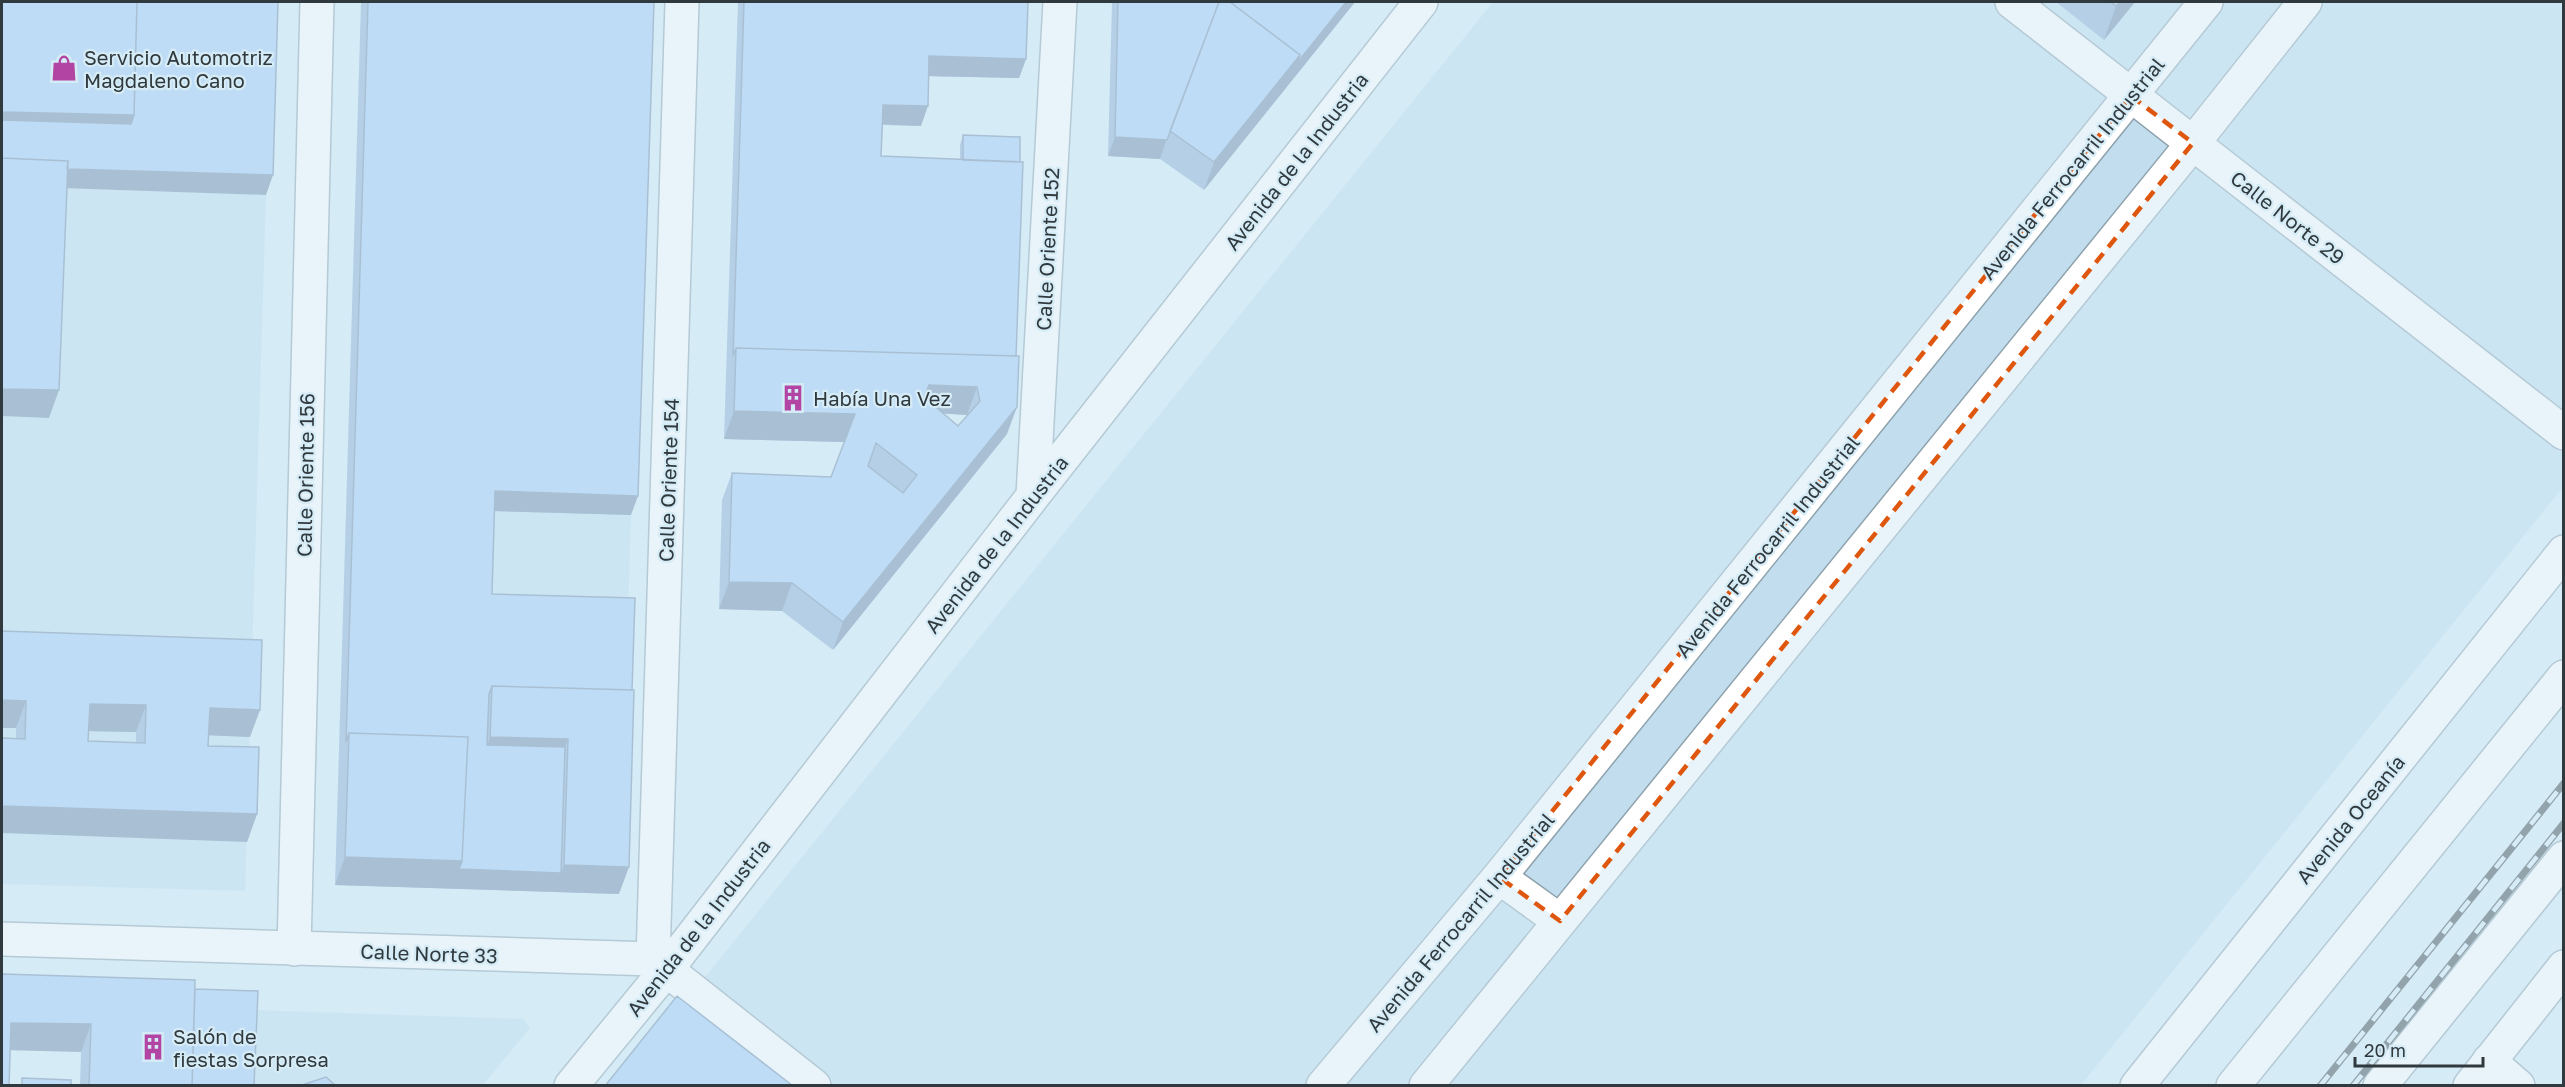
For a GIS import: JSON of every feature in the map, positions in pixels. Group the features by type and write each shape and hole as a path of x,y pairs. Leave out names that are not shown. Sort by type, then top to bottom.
{"main road":[{"name":"Calle Oriente 156","path":"294,949 317,2"},
{"name":"Calle Oriente 154","path":"660,964 682,2"},
{"name":"Calle Oriente 152","path":"1033,496 1060,2"},
{"name":"Avenida de la Industria","path":"571,1086 660,964 1033,496 1421,2"},
{"name":"Calle Norte 29","path":"2012,2 2564,433"},
{"name":"Avenida Ferrocarril Industrial","path":"1323,1086 1499,877 2206,2"},
{"path":"1426,1086 2193,143 2305,2"},
{"name":"Avenida Oceanía","path":"2137,1086 2564,552"},
{"path":"2233,1086 2564,677"},
{"path":"2380,1086 2564,858"},
{"path":"1499,877 1560,921"},
{"name":"Calle Norte 33","path":"2,939 660,964"},
{"path":"660,964 814,1086"},
{"path":"2518,1086 2479,1073 2564,967"}],"highlighted area":[{"path":"2131,96 2193,143 1560,921 1499,877"}],"shaded area":[{"path":"1493,2 2563,2 2563,487 2081,1085 617,1086"},
{"path":"2,186 266,195 245,891 2,884"},
{"path":"488,511 631,515 628,617 485,613"},
{"path":"251,1010 523,1019 530,1028 483,1085 248,1086"}],"building":[{"name":"Servicio Automotriz Magdaleno Cano","path":"2,2 137,2 134,115 2,112"},
{"path":"137,2 278,2 273,175 67,169 68,161 2,158 2,120 131,124 134,115"},
{"path":"368,2 654,2 638,496 495,491 492,594 635,598 632,690 492,686 489,694 487,745 565,747 561,873 459,869 462,861 468,737 349,733 346,742"},
{"path":"744,2 1028,2 1026,59 929,56 928,106 883,105 881,156 1023,162 1016,356 736,348 733,356"},
{"path":"1118,2 1219,2 1167,140 1115,137"},
{"path":"1219,2 1230,2 1300,55 1214,162 1170,131"},
{"path":"1230,2 1346,2 1297,63 1300,55"},
{"path":"963,135 1020,137 1020,162 963,160"},
{"path":"2,158 68,161 59,390 2,389"},
{"path":"736,348 1019,356 1017,407 843,622 792,583 729,582 732,473 831,477 855,414 734,411","holes":["929,385 977,387 980,401 958,426 924,397","876,443 917,475 903,493 868,466"]},
{"path":"2,631 262,640 260,710 210,708 208,746 259,747 257,814 2,806 2,738 25,739 26,701 2,700","holes":["90,704 146,705 145,743 88,741"]},
{"path":"492,686 634,690 629,867 564,865 568,739 490,737"},
{"path":"349,733 468,737 462,861 345,857"},
{"path":"2,974 195,980 192,1086 89,1086 91,1024 11,1023 9,1086 2,1086"},
{"path":"195,989 258,991 254,1086 192,1086"},
{"path":"677,996 793,1086 605,1086"},
{"path":"326,1077 336,1086 299,1086"},
{"path":"22,1078 71,1080 71,1086 22,1086"}],"railway":[{"path":"2320,1086 2564,783"},
{"path":"2353,1086 2564,823"}],"place":[{"name":"Servicio Automotriz Magdaleno Cano","path":"64,68"},
{"name":"Había Una Vez","path":"793,398"},
{"name":"Salón de fiestas Sorpresa","path":"153,1047"}]}
